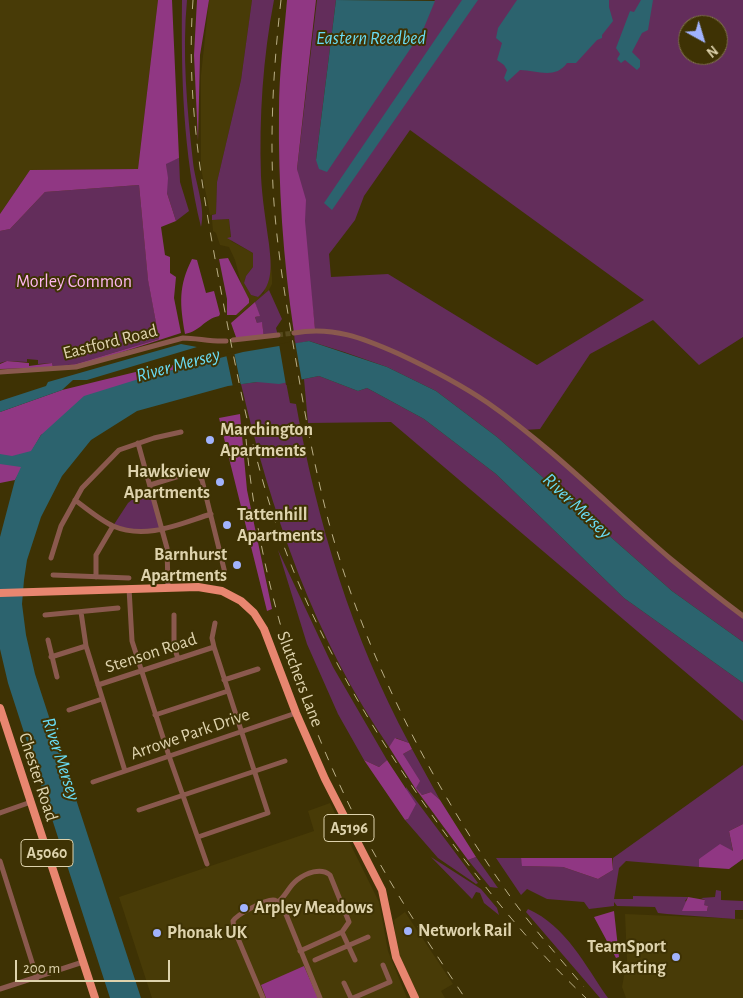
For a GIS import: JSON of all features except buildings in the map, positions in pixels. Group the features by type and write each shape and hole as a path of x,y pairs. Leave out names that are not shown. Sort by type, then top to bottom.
{"highway":[{"name":"Slutchers Lane","path":"0,593 198,586 222,591 248,606 268,637 296,713 350,831 382,890 396,957 415,998"},
{"name":"Chester Road","path":"0,708 95,998"}],"street":[{"path":"294,333 315,329 335,331 371,342 454,382 488,403 548,450 672,559 743,616"},
{"path":"232,340 278,336"},
{"name":"Eastford Road","path":"0,372 76,367 182,338 198,338 214,342 226,341"},
{"path":"52,558 61,526 82,488 119,450 181,432"},
{"path":"138,443 168,548 168,586"},
{"path":"150,485 189,473 198,474 202,480 225,573"},
{"path":"75,500 113,526 130,531 149,532 211,514"},
{"path":"96,577 96,555 113,526"},
{"path":"53,576 130,578"},
{"path":"128,588 130,627 141,671 207,864"},
{"path":"46,614 118,608"},
{"path":"81,612 86,646 125,771"},
{"path":"174,616 174,646 178,659"},
{"path":"198,837 268,813 214,647 212,638 215,623"},
{"path":"48,640 57,677"},
{"path":"51,657 86,646"},
{"name":"Stenson Road","path":"98,685 214,647"},
{"path":"224,680 258,669"},
{"path":"155,715 228,691"},
{"path":"70,710 102,699"},
{"name":"Arrowe Park Drive","path":"93,782 296,713"},
{"path":"139,810 285,761"},
{"path":"0,813 31,802"},
{"path":"0,861 37,978"},
{"path":"278,902 297,880 320,870 325,870 330,875 350,922 342,932 300,950"},
{"path":"263,998 234,928 233,921 238,914 271,900 278,902 282,907 320,998"},
{"path":"342,932 355,960"},
{"path":"315,960 368,937"},
{"path":"0,989 83,962"},
{"path":"344,983 352,998 390,982 383,965"}],"shaded area":[{"path":"0,0 158,0 138,169 30,170 0,214"},
{"path":"158,0 172,0 179,158 166,164 168,178 167,193 176,221 161,227 165,255 170,257 170,273 176,277 174,298 181,333 76,367 0,369 0,364 7,361 29,363 29,366 52,363 53,367 76,364 159,339 148,280 139,185 45,192 10,229 0,231 0,214 30,170 138,169"},
{"path":"197,0 209,0 200,55 198,141 194,55"},
{"path":"209,0 252,0 241,80 217,182 216,214 210,215 201,168 201,75"},
{"path":"287,0 316,0 297,169 306,200 305,221 315,329 294,333 284,250 279,166 280,82"},
{"path":"229,219 231,241 253,253 253,267 246,276 244,283 251,295 258,297 264,293 270,255 272,284 269,290 238,316 236,315 249,303 249,299 242,287 235,260 229,247 220,245 216,233 213,231 212,220"},
{"path":"228,258 249,299 249,303 236,315 227,315 227,299 219,259"},
{"path":"192,259 197,260 206,293 214,291 220,314 185,334 181,296 184,278"},
{"path":"255,302 260,316 255,317 257,323 262,322 264,337 237,340 231,323"},
{"path":"176,365 181,368 142,378 41,435 15,480 0,483 0,412 62,390 160,366"},
{"path":"240,414 247,490 272,609 267,611 219,418"},
{"path":"395,738 409,743 412,749 403,754 420,781 416,788 422,795 431,792 440,800 476,857 468,860 415,788 389,747"},
{"path":"364,760 379,767 387,760 416,804 408,819 405,820"},
{"path":"330,803 379,902 388,951 407,998 152,998 119,897 314,831 308,811"},
{"path":"743,824 743,859 729,869 699,867 699,859 720,844 733,851 729,831"},
{"path":"521,858 612,858 613,870 598,879 563,867 522,866"},
{"path":"688,897 705,900 704,905 708,906 707,911 682,911"},
{"path":"614,911 619,957 616,958 594,917"},
{"path":"405,912 453,984 441,991 445,998 418,998 396,946 394,920"},
{"path":"625,914 743,919 743,998 626,998 622,987 627,960"},
{"path":"304,966 318,998 266,998 261,985"}],"green space":[{"path":"182,0 187,0 185,40 186,81 193,162 202,212 201,227 190,171 184,114"},
{"path":"252,0 274,0 265,65 261,132 263,201 271,266 267,286 258,297 251,295 244,283 246,276 253,267 253,253 227,238 231,237 229,219 212,220 212,215 216,214 217,182 241,80"},
{"path":"317,0 336,0 316,160 435,0 743,0 743,337 699,365 653,320 590,354 540,429 524,430 672,559 743,616 743,642 672,591 497,437 436,391 387,367 344,352 309,341 295,344 294,333 315,329 297,169","holes":["410,130 644,300 537,365 388,274 331,277 329,254 355,220 364,196"]},
{"path":"179,158 180,182 189,211 176,221 167,193 166,163"},
{"name":"Morley Common","path":"139,185 148,279 159,339 76,364 53,367 52,363 38,364 38,360 27,359 27,362 7,361 0,363 0,231 10,229 45,192"},
{"path":"269,290 282,319 276,328 278,336 264,337 262,323 257,323 255,317 259,316 255,302"},
{"path":"319,376 358,391 367,388 424,419 496,474 624,598 743,683 743,721 391,422 308,423 304,379"},
{"path":"286,382 290,403 296,404 314,492 339,578 370,662 409,743 396,738 389,747 362,705 338,662 298,573 266,479 241,384"},
{"path":"150,485 162,529 149,532 113,526 128,503"},
{"path":"278,550 333,667 387,760 379,767 364,760 338,714 307,644"},
{"path":"412,749 440,800 431,792 422,795 415,788 403,754"},
{"path":"743,765 743,824 729,831 733,852 699,859 699,867 626,861 619,868 614,899 633,899 633,896 688,897 685,901 707,911 708,906 703,905 705,900 701,898 715,897 716,890 721,891 721,900 743,901 743,910 735,910 735,919 658,913 655,907 617,906 614,902 614,906 589,909 584,902 547,899 527,889 521,895 496,858 521,858 523,866 563,867 598,879 613,870 613,858"},
{"path":"406,787 478,883 476,884 438,858 405,820 408,819"},
{"path":"431,857 481,889 497,908 499,915 484,903 480,893 476,892 472,899"},
{"path":"476,857 498,888 490,887 468,860"},
{"path":"528,909 553,925 574,947 608,998 600,998 526,912"}],"water":[{"name":"Eastern Reedbed","path":"336,0 435,1 423,30 327,172 319,169 316,160"},
{"path":"462,0 478,0 332,210 324,203"},
{"path":"517,0 609,0 613,21 602,35 602,38 597,40 576,63 567,63 562,68 551,73 520,70 507,82 504,78 507,70 497,60 502,43 496,38 498,28"},
{"path":"641,0 653,0 648,30 642,33 632,52 640,60 640,67 637,70 625,60 621,63 617,59 620,54 616,48 630,11 634,12"},
{"name":"River Mersey","path":"309,341 387,367 436,391 497,437 672,591 743,642 743,683 624,598 496,474 424,419 367,388 358,391 319,376 279,384 257,382 228,386 137,411 91,440 62,476 41,517 27,560 22,604 26,635 35,674 141,998 110,998 8,683 0,649 0,537 15,480 21,467 0,464 0,454 12,456 31,451 41,435 84,396 142,378 243,352"},
{"path":"181,344 197,347 87,380 73,380 62,390 0,412 0,401 46,386 48,382"}],"pier":[{"path":"295,341 302,382 286,385 279,344"},
{"path":"234,352 241,386 233,387 226,354"}],"tunnel":[{"path":"278,335 294,333"}],"railway":[{"path":"193,0 191,36 193,105 212,240 236,369 250,432 266,493 291,564 326,642 346,680 414,790 508,915 546,958 586,998"},
{"path":"281,0 272,116 272,163 276,230 303,402 319,483 344,572 361,621 402,715 451,806 507,892 584,987"},
{"path":"246,439 261,545 273,597 287,648 323,748 380,864 465,998"}],"place":[{"name":"Marchington Apartments","path":"210,440"},
{"name":"Hawksview Apartments","path":"220,482"},
{"name":"Tattenhill Apartments","path":"227,525"},
{"name":"Barnhurst Apartments","path":"237,565"},
{"name":"Arpley Meadows","path":"244,908"},
{"name":"Network Rail","path":"408,931"},
{"name":"Phonak UK","path":"157,933"},
{"name":"TeamSport Karting","path":"676,957"}]}
